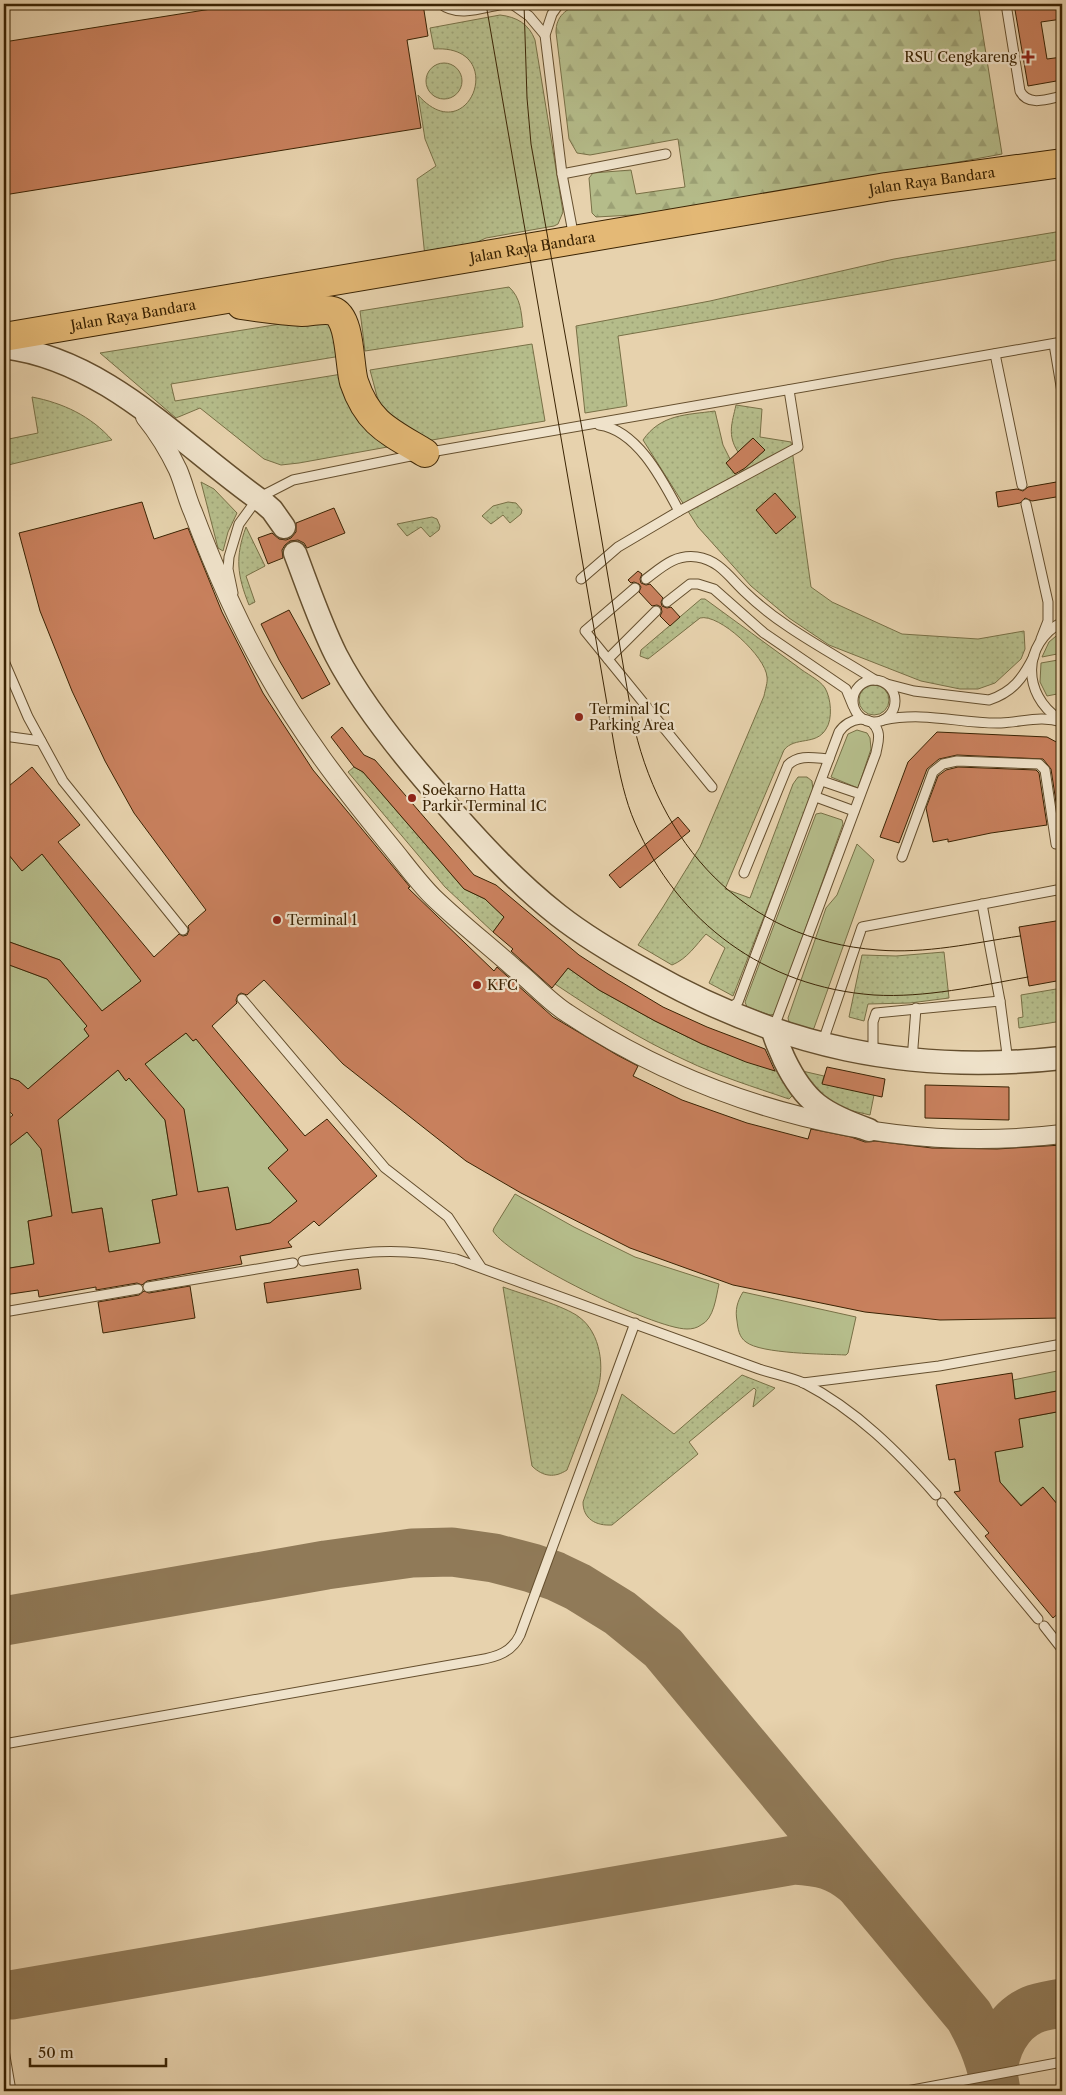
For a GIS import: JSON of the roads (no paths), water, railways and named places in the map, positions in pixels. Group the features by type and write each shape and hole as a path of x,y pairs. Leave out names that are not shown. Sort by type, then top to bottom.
{"main road":[{"name":"Jalan Raya Bandara","path":"4,337 886,187 1062,163"},
{"path":"215,302 284,311 333,311 340,315 347,336 354,380 361,400 378,423 390,434 425,453"}],"street":[{"path":"4,348 46,357 82,371 111,386 258,498 272,510 284,528"},
{"path":"134,403 156,431 179,472 192,511 238,617 263,668 322,762 431,895 565,1012 641,1057 684,1077 729,1095 812,1118 869,1130 960,1139 1015,1138 1062,1134"},
{"path":"295,553 336,656 386,732 467,829 508,870 557,914 608,950 679,990 720,1010 773,1030 822,1044 873,1055 945,1063 1008,1062 1062,1058"},
{"path":"773,1030 774,1038 790,1074 810,1100 833,1115 869,1130"}],"lane":[{"path":"442,4 454,10 465,11 504,4"},
{"path":"512,4 529,16 545,35"},
{"path":"559,4 552,14 545,35 562,174 575,241"},
{"path":"1006,4 1020,91 1023,97 1029,101 1036,101 1062,96"},
{"path":"562,174 666,154"},
{"path":"238,617 228,569 229,557 239,524 258,498 293,480 425,453 1058,343 1062,392"},
{"path":"994,354 1022,486"},
{"path":"581,579 618,547 679,511 798,447 789,390"},
{"path":"591,424 613,429 634,442 661,479 679,511"},
{"path":"646,579 676,558 697,557 716,563 746,593 781,621 875,680 914,691 989,700 999,697 1014,688 1026,672 1048,622 1048,602 1026,504"},
{"path":"667,602 690,584 698,584 714,589 764,633 846,689 853,706 861,717 875,727 878,732 878,745 851,823 773,1030"},
{"path":"635,588 585,631 712,787"},
{"path":"608,659 656,611"},
{"path":"1041,639 1062,622"},
{"path":"1034,656 1032,674 1036,693 1046,710 1062,721"},
{"path":"4,661 28,717 63,781 184,930"},
{"path":"853,706 854,694 857,688 862,683 875,680"},
{"path":"883,720 889,716 895,703 894,696 887,684"},
{"path":"720,1010 732,1008 738,1002 839,732 846,723 856,720 877,722 918,715 1000,723 1033,718 1062,721"},
{"path":"4,736 41,741"},
{"path":"744,874 788,765 799,758 829,759"},
{"path":"902,857 933,772 943,764 957,762 1039,764 1043,766 1056,844 1062,844"},
{"path":"822,781 860,794"},
{"path":"816,797 854,811"},
{"path":"822,1044 862,927 1062,889"},
{"path":"982,904 1000,1000 1008,1062"},
{"path":"242,1000 384,1168 448,1217 481,1267"},
{"path":"873,1055 873,1022 876,1013 1000,1000"},
{"path":"912,1060 916,1008"},
{"path":"148,1287 364,1251 397,1250 428,1253 481,1267 759,1369 803,1383 846,1410 884,1440 936,1495"},
{"path":"4,1312 138,1289"},
{"path":"4,1744 493,1658 505,1653 514,1645 520,1635 635,1323"},
{"path":"803,1383 939,1366 1062,1344"},
{"path":"942,1503 1062,1649"},
{"path":"4,2050 11,2091"},
{"path":"906,2091 1062,2062"}],"tram line":[{"path":"486,4 615,750 628,805 653,859 675,891 701,919 730,944 762,963 797,979 834,989 874,995 913,995 1028,977"},
{"path":"524,4 527,98 531,144 632,717 644,763 662,805 686,843 714,877 748,905 786,927 830,942 896,951 949,947 1020,936"}],"place":[{"name":"RSU Cengkareng","path":"1028,57"},
{"name":"Terminal 1C Parking Area","path":"579,717"},
{"name":"Soekarno Hatta Parkir Terminal 1C","path":"412,798"},
{"name":"Terminal 1","path":"277,920"},
{"name":"KFC","path":"477,985"}]}
